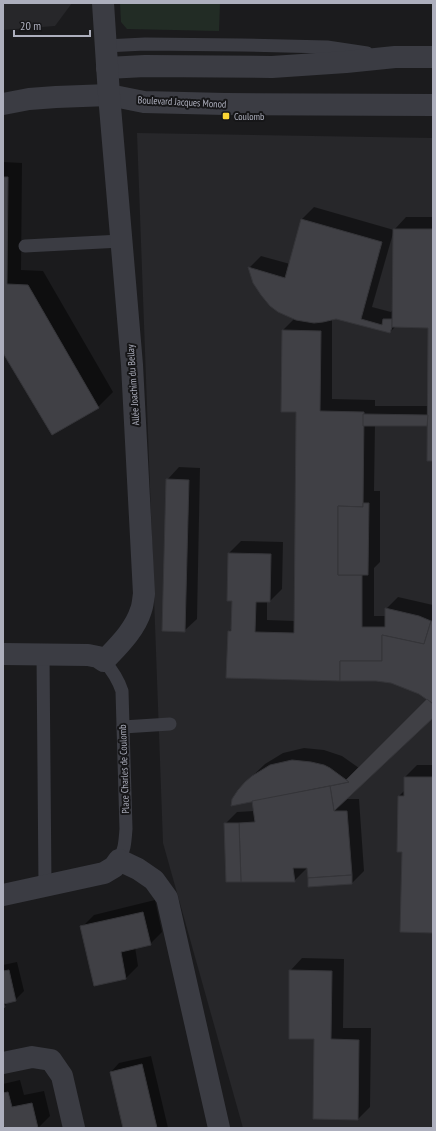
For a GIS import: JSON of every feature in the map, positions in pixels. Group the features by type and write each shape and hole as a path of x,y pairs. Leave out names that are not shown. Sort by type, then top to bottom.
{"street":[{"name":"Allée Joachim du Bellay","path":"103,3 109,96 132,365 144,594 141,610 136,621 128,633 104,661"},
{"path":"107,68 145,66 272,67 395,57 433,57"},
{"name":"Boulevard Jacques Monod","path":"3,104 29,99 109,96 144,102 433,105"},
{"path":"3,654 88,655 98,657 104,661"},
{"path":"3,895 104,873 114,867 119,860 138,869 154,880 167,898 219,1128"},
{"path":"3,1063 32,1057 51,1060 62,1076 74,1128"}],"lane":[{"path":"105,46 145,44 327,47 395,57"},
{"path":"25,246 121,241"},
{"path":"43,654 45,886"},
{"name":"Place Charles de Coulomb","path":"104,661 112,669 122,691 126,828 125,845 123,854 119,860"},
{"path":"123,727 170,724"}],"shaded area":[{"path":"3,3 72,3 55,26 3,30"},
{"path":"120,3 220,3 219,31 127,29 121,22"},
{"path":"137,133 433,138 433,1128 243,1128 163,843"}],"building":[{"path":"3,177 8,177 7,284 28,285 99,408 52,435 3,353"},
{"path":"301,219 382,242 361,319 382,325 383,319 392,319 390,333 336,319 314,323 296,320 278,312 270,306 261,295 253,283 248,267 285,278"},
{"path":"393,229 433,229 433,461 427,461 428,328 392,327"},
{"path":"282,330 321,331 320,411 364,412 363,507 338,506 338,575 362,575 362,627 385,627 385,608 419,616 431,621 424,644 382,635 382,661 340,661 340,681 226,678 228,631 231,631 232,601 227,601 228,553 271,554 270,602 256,602 255,632 294,633 296,412 281,412"},
{"path":"363,414 428,415 427,426 363,426"},
{"path":"166,479 189,480 185,632 162,631"},
{"path":"363,503 369,503 368,575 338,575 338,506 363,507"},
{"path":"431,621 433,621 433,704 419,694 391,683 376,681 340,681 340,661 382,661 382,635 424,644"},
{"path":"427,699 433,704 433,718 334,811 330,786 349,782 346,780"},
{"path":"292,760 324,765 349,782 231,806 232,799 238,790 252,776 270,765"},
{"path":"404,777 433,777 433,933 400,932 402,852 397,852 398,796 404,796"},
{"path":"330,786 334,811 347,811 352,875 308,878 307,868 293,868 295,882 241,882 239,823 255,822 252,801"},
{"path":"224,823 239,823 241,882 226,882"},
{"path":"352,875 352,884 308,887 308,878"},
{"path":"143,912 151,945 121,952 126,979 94,986 80,926"},
{"path":"9,970 16,1001 4,1004 5,1007 3,1008 3,971"},
{"path":"289,970 332,971 331,1039 359,1040 358,1120 313,1119 314,1039 289,1039"},
{"path":"142,1064 157,1128 123,1128 110,1072"},
{"path":"8,1092 12,1107 32,1103 38,1128 3,1127 3,1093"}],"place":[{"name":"Coulomb","path":"226,116"}]}
